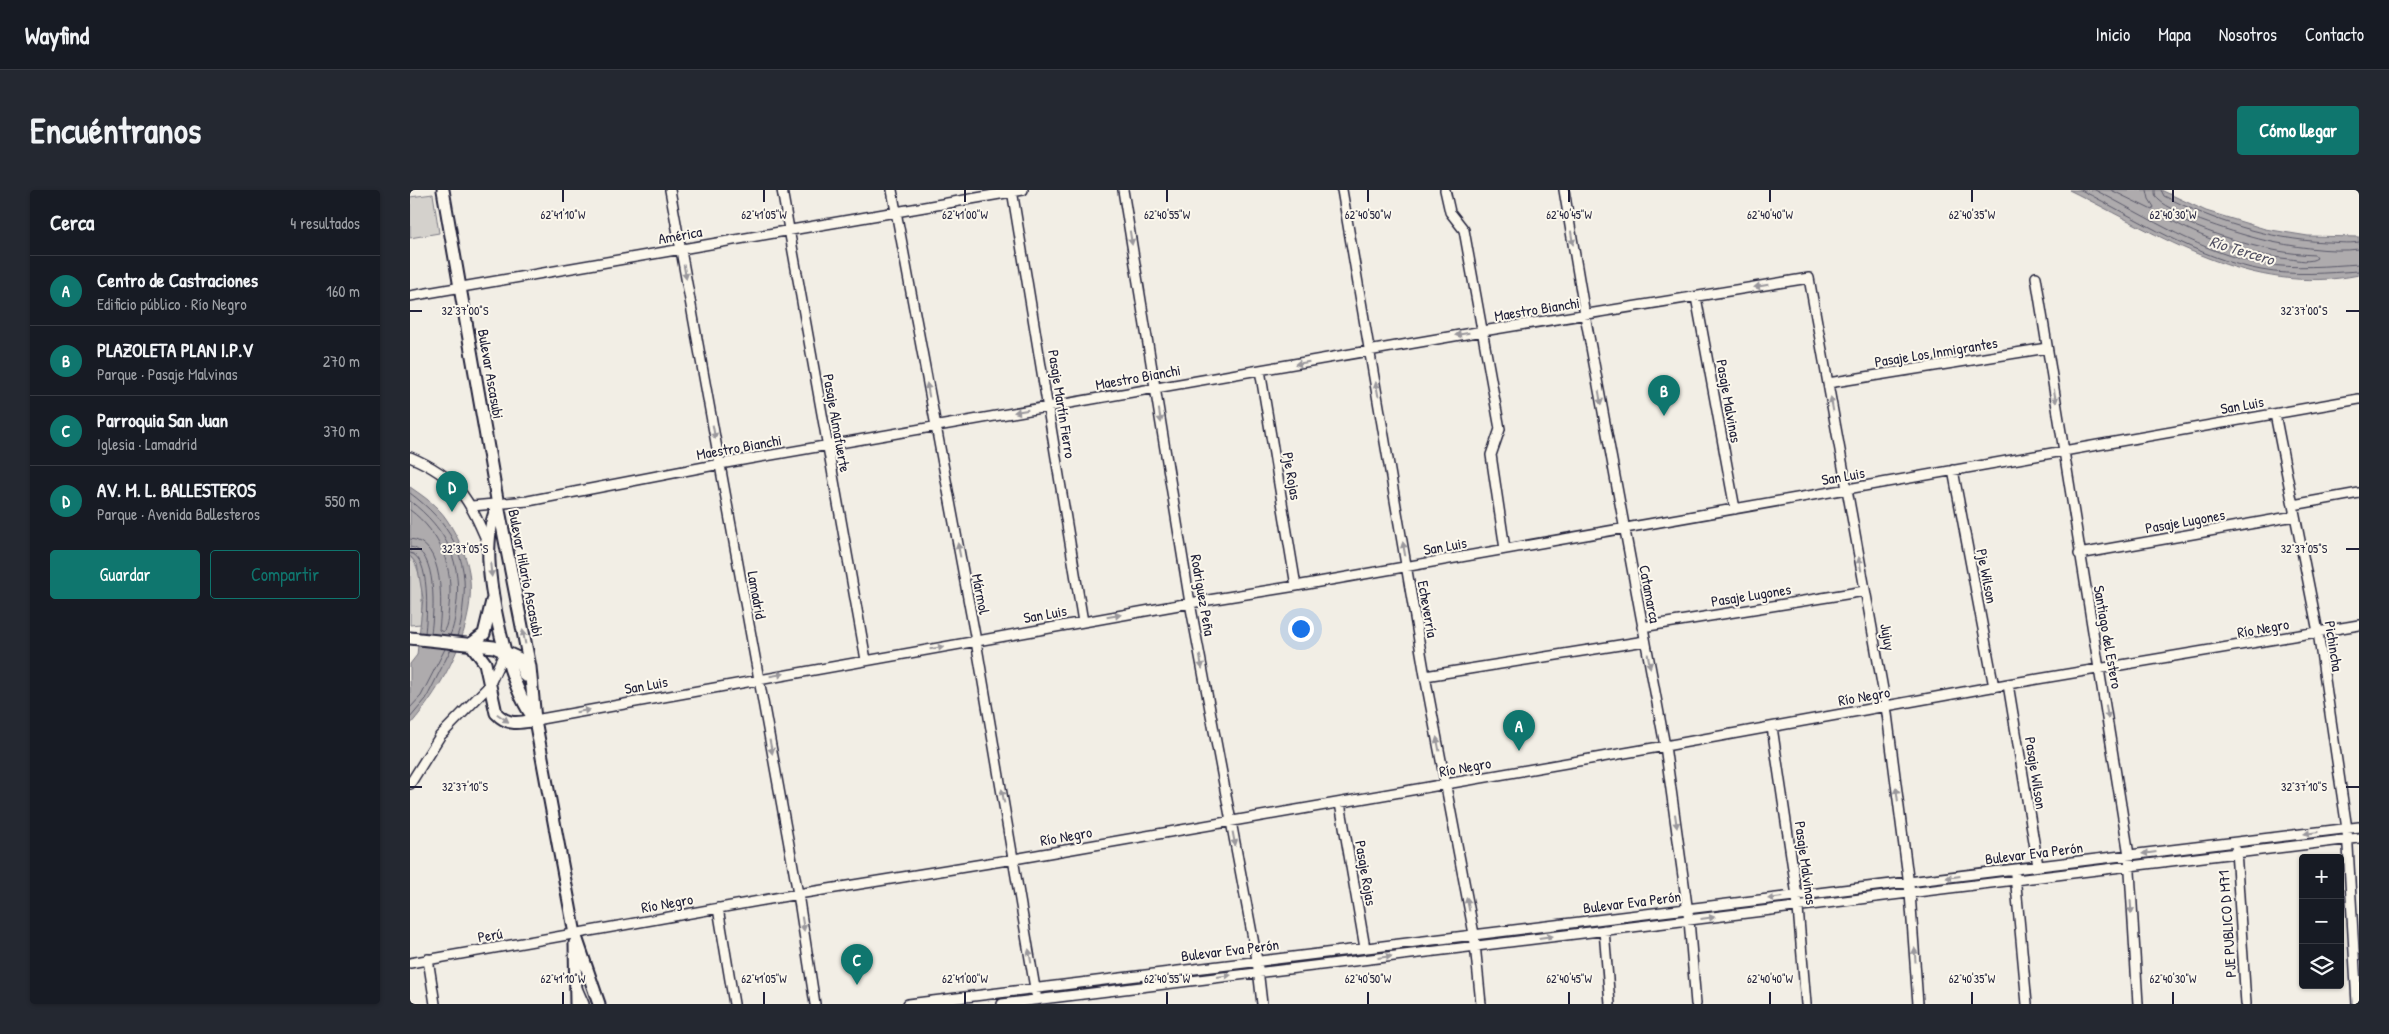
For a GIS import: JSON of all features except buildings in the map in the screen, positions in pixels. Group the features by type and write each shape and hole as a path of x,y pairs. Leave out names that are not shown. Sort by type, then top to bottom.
{"main road":[{"name":"Bulevar Ascasubi","path":"443,190 498,505"},
{"name":"Bulevar Hilario Ascasubi","path":"498,505 488,545 493,594 505,651 519,694 525,707 535,720"},
{"name":"Bulevar Hilario Ascasubi","path":"498,505 534,694 535,720 575,934 599,1004"},
{"path":"471,644 484,634 493,594"},
{"path":"410,638 494,647 505,651 520,660 527,683 534,694"},
{"path":"471,644 485,663 493,706 502,719 519,723 535,720"},
{"name":"Bulevar Hilario Ascasubi","path":"575,934 576,1004"}],"street":[{"name":"Lamadrid","path":"670,190 798,894 815,1004"},
{"name":"Pasaje Almafuerte","path":"782,190 866,660"},
{"name":"Mármol","path":"892,190 976,641 1036,989 1036,1002"},
{"name":"América","path":"410,296 1023,190"},
{"name":"Rodriguez Peña","path":"1123,190 1190,602 1230,822 1258,960 1262,1004"},
{"name":"Echeverría","path":"1342,190 1426,676 1474,934 1481,1004"},
{"path":"1445,190 1450,212 1464,230 1500,429 1491,455 1505,550"},
{"name":"Catamarca","path":"1564,190 1585,315 1665,746 1690,920 1696,1004"},
{"name":"Pasaje Martín Fierro","path":"1013,191 1083,622"},
{"name":"Santiago del Estero","path":"2036,277 2129,855 2138,1004"},
{"name":"Maestro Bianchi","path":"472,506 498,505 1048,406 1483,331 1809,278"},
{"name":"Jujuy","path":"1809,278 1886,706 1909,882 1918,1004"},
{"name":"Pasaje Malvinas","path":"1696,297 1735,509"},
{"name":"Pasaje Los Inmigrantes","path":"1828,383 2047,348"},
{"name":"Pje Rojas","path":"1260,370 1296,586"},
{"name":"San Luis","path":"535,720 1190,602 1505,550 2359,398"},
{"name":"Pichincha","path":"2275,414 2318,632 2347,829 2357,1004"},
{"path":"410,457 440,471 462,492 472,506 488,545"},
{"name":"Pje Wilson","path":"1953,470 1994,687"},
{"path":"2293,505 2359,493"},
{"name":"Pasaje Lugones","path":"2080,554 2295,516"},
{"name":"Pasaje Lugones","path":"1642,627 1865,590"},
{"name":"Río Negro","path":"575,934 798,894 1230,822 2008,684 2359,625"},
{"path":"1426,676 1645,641"},
{"path":"410,784 440,736 489,686 505,651"},
{"name":"Pasaje Wilson","path":"2008,684 2038,866"},
{"name":"Pasaje Malvinas","path":"1772,727 1797,896 1806,1004"},
{"name":"Pasaje Rojas","path":"1340,802 1365,948"},
{"name":"Bulevar Eva Perón","path":"908,1004 2359,827"},
{"name":"Bulevar Eva Perón","path":"1002,1004 1036,1002 1259,972 2359,838"},
{"name":"PJE PUBLICO D M71","path":"2236,842 2246,1004"},
{"path":"2015,869 2027,1004"},
{"path":"718,908 734,1004"},
{"path":"1604,930 1610,1004"},
{"name":"Perú","path":"410,963 575,934"},
{"path":"428,959 435,1004"},
{"path":"575,983 584,1004"}],"shaded area":[{"path":"433,194 439,233 410,238 410,197"},
{"path":"410,556 418,571 422,597 421,624 410,625"}],"water":[{"name":"Río Tercero","path":"2069,190 2161,190 2206,211 2265,229 2308,236 2359,237 2359,275 2319,280 2281,277 2244,270 2208,258 2173,243"},
{"path":"410,487 439,510 454,532 468,565 470,592 463,634 446,674 410,725 410,664 417,655 423,598 417,564 410,556"}],"place":[{"name":"PLAZOLETA PLAN I.P.V","path":"1664,416"},
{"name":"AV. M. L. BALLESTEROS","path":"452,512"},
{"name":"Centro de Castraciones","path":"1519,751"},
{"name":"Parroquia San Juan","path":"857,985"}]}
